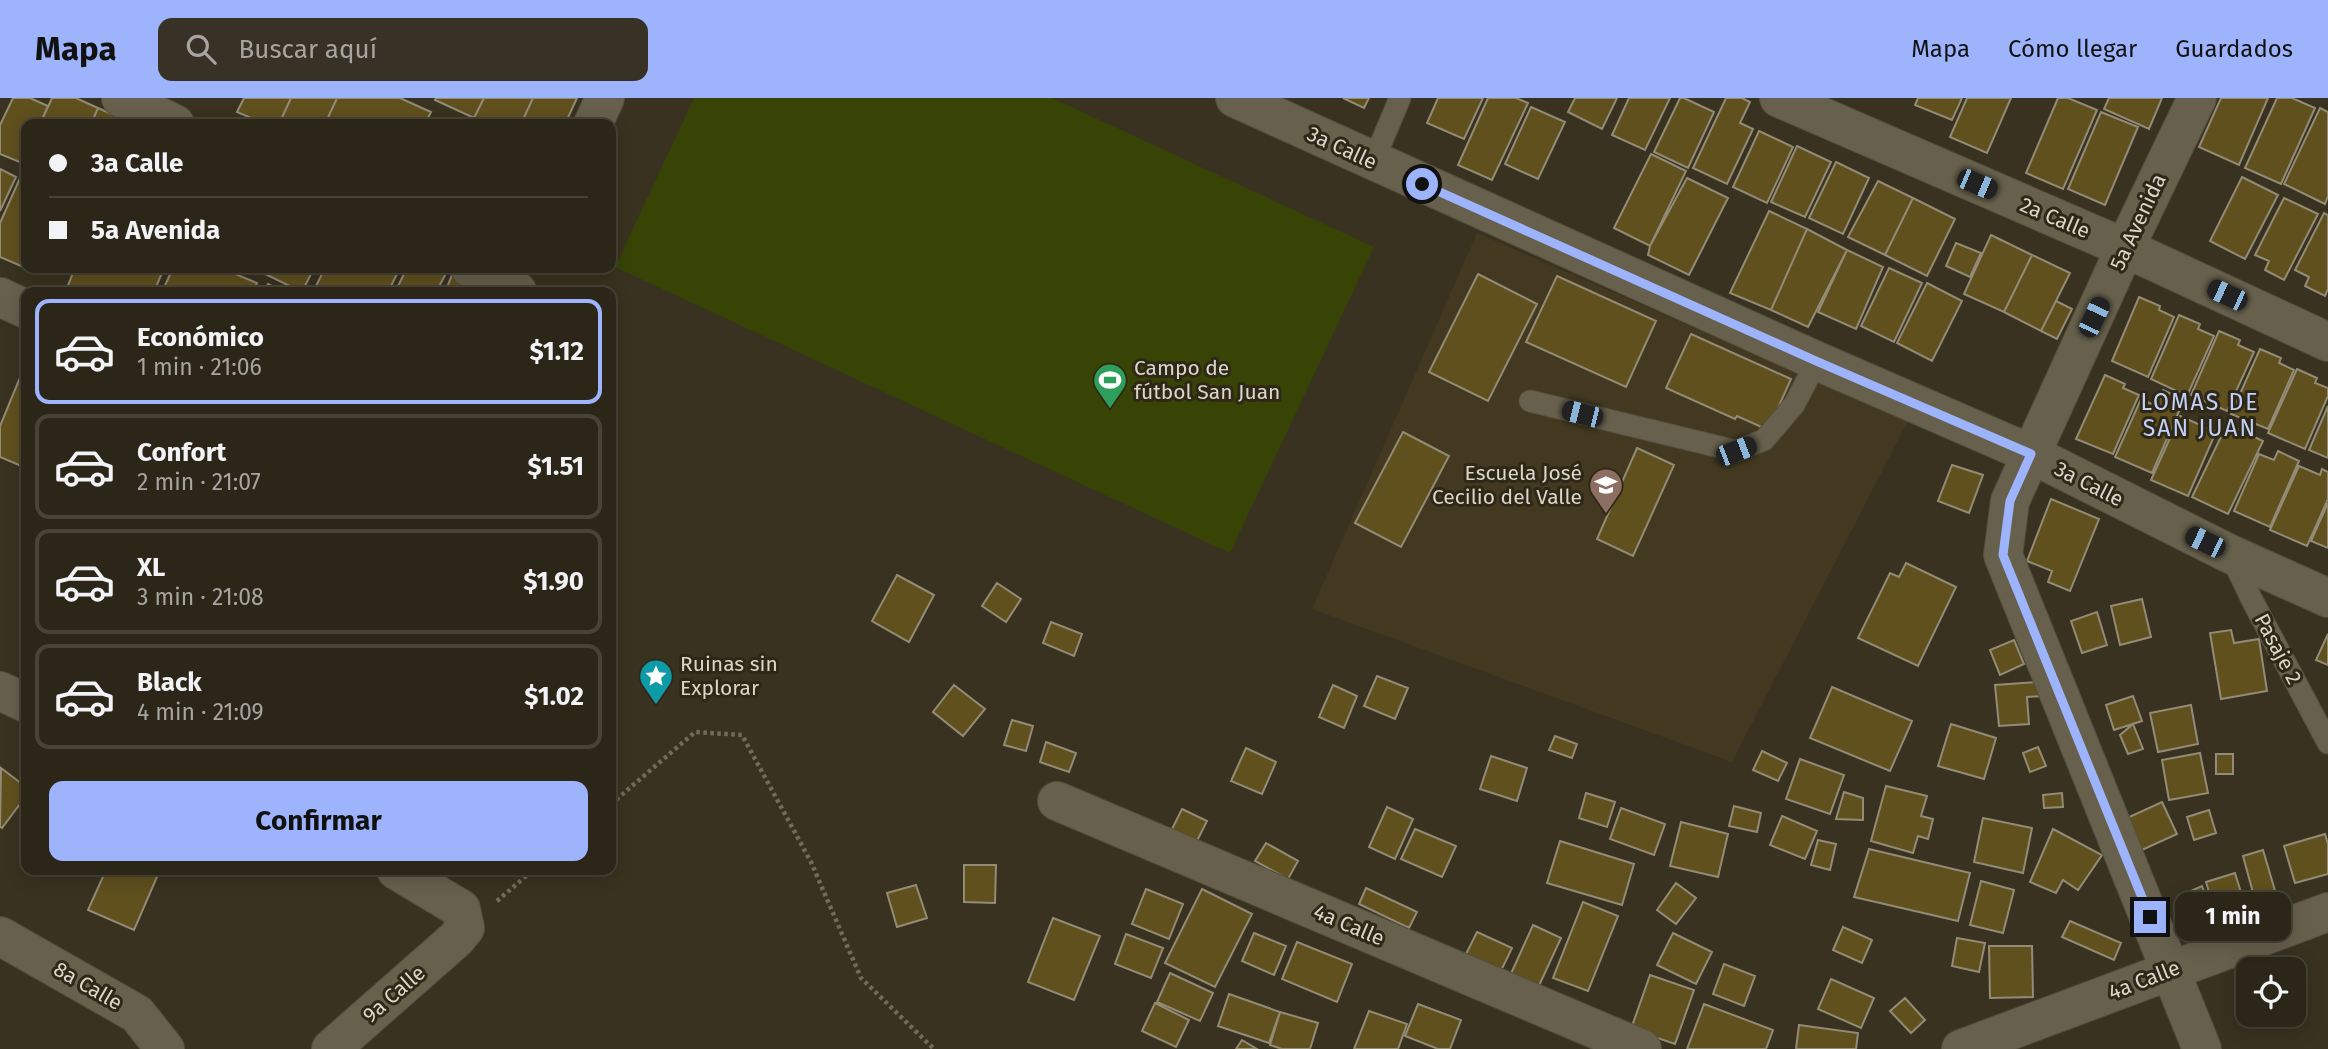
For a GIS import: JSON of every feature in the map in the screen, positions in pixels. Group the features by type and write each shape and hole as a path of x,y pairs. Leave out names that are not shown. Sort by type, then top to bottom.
{"street":[{"path":"121,98 165,119"},
{"path":"596,119 606,98"},
{"name":"3a Calle","path":"1235,98 1816,361 2031,454 2230,554 2328,598"},
{"name":"2a Calle","path":"1779,98 2125,248 2328,342"},
{"name":"5a Avenida","path":"2197,98 2125,248 2010,501 2003,555 2202,1049"},
{"path":"486,273 521,284"},
{"path":"0,297 21,307"},
{"path":"0,691 21,701"},
{"name":"4a Calle","path":"1057,801 1642,1049"},
{"name":"9a Calle","path":"331,1049 456,939 465,928 461,909 404,875"},
{"name":"4a Calle","path":"1961,1049 2328,912"},
{"name":"8a Calle","path":"0,936 137,1014 165,1049"}],"lane":[{"path":"1373,162 1400,98"},
{"path":"1530,401 1736,451 1764,440 1794,405 1816,361"},
{"name":"Pasaje 2","path":"2230,554 2328,743"}],"path":[{"path":"616,800 695,732 742,735 811,862 861,978 934,1049"}],"shaded area":[{"name":"Escuela José Cecilio del Valle","path":"1477,233 1908,421 1732,762 1312,609"}],"green space":[{"name":"Campo de fútbol San Juan","path":"694,98 1052,98 1374,247 1230,553 616,267"}],"building":[{"path":"13,98 30,98 48,106 42,119 21,119 21,163 0,154 0,125"},
{"path":"52,98 76,98 98,108 93,119 42,119"},
{"path":"244,98 291,98 281,119 253,119 237,112"},
{"path":"291,98 337,98 327,119 281,119"},
{"path":"337,98 400,98 431,112 428,119 327,119"},
{"path":"484,98 474,118 435,100"},
{"path":"484,98 533,98 523,119 474,118"},
{"path":"533,98 577,98 567,119 523,119"},
{"path":"1343,98 1369,98 1364,108"},
{"path":"1438,98 1483,98 1464,139 1427,123"},
{"path":"1488,98 1516,98 1528,103 1492,180 1458,165"},
{"path":"1575,98 1617,98 1602,129 1568,112"},
{"path":"1629,98 1670,98 1645,150 1612,135"},
{"path":"1680,98 1714,112 1688,168 1654,152"},
{"path":"1726,98 1742,98 1750,102 1740,123 1753,129 1727,184 1693,168"},
{"path":"1918,98 1962,98 1952,120 1915,105"},
{"path":"1967,98 2011,98 1987,153 1950,137"},
{"path":"2058,98 2068,98 2097,110 2063,189 2026,173"},
{"path":"2109,98 2162,98 2149,129 2104,109"},
{"path":"2221,98 2268,98 2239,165 2199,147"},
{"path":"2277,98 2292,98 2315,108 2281,184 2245,168"},
{"path":"1531,107 1565,122 1538,179 1505,164"},
{"path":"98,108 123,119 93,119"},
{"path":"2320,108 2328,112 2328,196 2325,204 2284,184"},
{"path":"2101,112 2138,127 2105,205 2068,189"},
{"path":"1759,131 1793,147 1767,203 1733,187"},
{"path":"1797,146 1831,162 1805,217 1771,202"},
{"path":"1651,154 1686,171 1650,246 1614,228"},
{"path":"1836,162 1869,178 1843,234 1809,218"},
{"path":"0,169 16,177 0,211"},
{"path":"2242,177 2278,195 2245,259 2210,241"},
{"path":"20,178 21,266 0,257 0,223"},
{"path":"1687,178 1728,198 1689,275 1648,255 1650,246"},
{"path":"1878,181 1913,198 1885,255 1848,237"},
{"path":"1913,198 1955,219 1927,276 1885,255"},
{"path":"2284,198 2318,214 2284,280 2265,270 2269,261 2255,255"},
{"path":"1769,211 1807,229 1771,310 1730,293"},
{"path":"2324,213 2328,215 2328,289 2325,296 2305,286 2309,277 2295,270"},
{"path":"1807,229 1847,250 1808,327 1771,310"},
{"path":"1991,235 2032,255 2004,312 1964,294"},
{"path":"1956,243 1981,253 1970,277 1946,266"},
{"path":"1847,250 1883,267 1856,329 1818,312"},
{"path":"2032,255 2070,273 2041,331 2004,312"},
{"path":"1889,268 1922,283 1894,342 1861,326"},
{"path":"73,273 162,273 156,287 67,287"},
{"path":"171,273 233,273 257,283 255,287 164,287"},
{"path":"263,273 312,273 304,287 292,287"},
{"path":"322,273 398,273 390,287 316,287"},
{"path":"404,273 446,273 439,287 398,287"},
{"path":"1478,274 1537,304 1488,401 1429,372"},
{"path":"452,275 480,287 447,287"},
{"path":"1557,276 1656,321 1626,387 1526,342"},
{"path":"1927,283 1962,301 1932,361 1897,343"},
{"path":"2139,297 2160,306 2159,310 2174,317 2148,377 2112,361"},
{"path":"2056,301 2072,309 2057,339 2041,331"},
{"path":"2179,315 2200,324 2198,329 2214,336 2187,396 2151,379"},
{"path":"2219,331 2240,340 2238,345 2254,352 2227,411 2191,395"},
{"path":"1691,334 1791,379 1768,430 1737,416 1735,419 1666,388"},
{"path":"2260,349 2281,358 2279,363 2294,370 2268,429 2231,414"},
{"path":"2297,369 2317,378 2315,383 2328,388 2328,396 2305,449 2268,433"},
{"path":"21,375 21,466 0,457 0,426"},
{"path":"2105,375 2125,384 2123,388 2139,395 2113,454 2076,439"},
{"path":"2163,390 2184,400 2152,473 2115,457 2141,399 2156,406"},
{"path":"2328,406 2328,458 2309,450"},
{"path":"2180,416 2216,432 2188,496 2151,480"},
{"path":"2227,424 2263,441 2228,514 2192,497"},
{"path":"1403,432 1449,456 1401,547 1355,523"},
{"path":"1637,448 1674,465 1633,556 1597,539"},
{"path":"2278,451 2299,461 2270,527 2234,511 2259,454 2274,460"},
{"path":"1952,465 1983,475 1969,513 1938,501"},
{"path":"2299,466 2320,475 2322,469 2328,472 2328,499 2307,546 2270,530"},
{"path":"2051,499 2099,519 2070,591 2048,582 2052,571 2027,561"},
{"path":"2328,503 2328,548 2311,541"},
{"path":"1906,563 1956,587 1918,666 1858,638 1890,573 1899,577"},
{"path":"897,575 934,595 909,642 872,621"},
{"path":"997,583 1021,599 1006,622 982,606"},
{"path":"2142,599 2151,637 2120,645 2111,606"},
{"path":"2097,612 2107,645 2082,653 2071,621"},
{"path":"1051,622 1082,634 1074,656 1043,643"},
{"path":"2231,630 2234,643 2259,639 2267,691 2221,699 2210,633"},
{"path":"2328,634 2328,665 2316,660"},
{"path":"2014,640 2024,664 2000,675 1990,650"},
{"path":"1377,676 1408,688 1395,719 1364,706"},
{"path":"2039,682 2041,696 2027,697 2029,724 1999,726 1995,685"},
{"path":"954,685 985,709 963,736 933,712"},
{"path":"1333,685 1357,696 1344,728 1319,717"},
{"path":"1832,687 1912,721 1890,771 1810,738"},
{"path":"2133,696 2142,721 2114,730 2106,705"},
{"path":"2191,705 2198,744 2158,752 2150,713"},
{"path":"1012,720 1033,726 1026,751 1004,745"},
{"path":"1951,724 1996,738 1984,779 1938,766"},
{"path":"2133,724 2143,749 2128,754 2120,735"},
{"path":"1555,736 1577,744 1572,758 1549,750"},
{"path":"1046,742 1076,753 1069,772 1040,762"},
{"path":"2038,747 2046,766 2030,772 2023,753"},
{"path":"1246,748 1276,762 1262,794 1231,781"},
{"path":"1762,751 1787,763 1778,781 1753,770"},
{"path":"2200,753 2208,793 2169,800 2162,760"},
{"path":"2216,754 2233,754 2233,774 2216,774"},
{"path":"1491,756 1527,768 1517,801 1480,789"},
{"path":"1800,759 1844,775 1830,814 1786,799"},
{"path":"1,768 21,783 21,803 2,828"},
{"path":"1886,786 1927,796 1921,816 1933,819 1928,839 1918,836 1913,853 1871,841"},
{"path":"1844,792 1863,798 1863,820 1836,819"},
{"path":"1586,793 1615,802 1607,827 1579,818"},
{"path":"2062,793 2063,807 2044,808 2043,795"},
{"path":"2162,802 2177,834 2142,850 2127,818"},
{"path":"1734,806 1761,813 1757,832 1729,826"},
{"path":"1387,807 1413,819 1395,859 1369,847"},
{"path":"1621,808 1665,824 1654,855 1610,839"},
{"path":"1182,809 1207,821 1196,843 1171,831"},
{"path":"2209,810 2216,833 2194,840 2187,817"},
{"path":"1782,816 1817,831 1805,859 1770,845"},
{"path":"1983,818 2032,828 2023,873 1974,862"},
{"path":"1681,822 1728,834 1718,877 1670,866"},
{"path":"1415,829 1456,846 1442,877 1401,859"},
{"path":"2053,829 2102,855 2078,890 2063,880 2056,893 2030,882"},
{"path":"2325,834 2328,844 2328,874 2295,883 2284,846"},
{"path":"1818,840 1836,844 1830,870 1811,865"},
{"path":"1560,841 1634,864 1622,905 1547,883"},
{"path":"1266,843 1298,861 1288,879 1255,861"},
{"path":"1869,849 1970,873 1958,921 1854,897"},
{"path":"2263,850 2276,894 2255,900 2243,856"},
{"path":"964,865 996,865 995,903 964,902"},
{"path":"2235,873 2248,915 2218,923 2206,882"},
{"path":"104,875 158,875 134,930 88,910"},
{"path":"1981,881 2014,890 2003,933 1970,925"},
{"path":"1676,883 1696,898 1676,924 1657,910"},
{"path":"916,885 927,918 897,927 887,893"},
{"path":"2202,886 2216,922 2198,930 2184,894"},
{"path":"1366,888 1417,912 1409,928 1359,904"},
{"path":"1146,889 1183,904 1169,939 1132,924"},
{"path":"1202,889 1252,914 1215,987 1165,963"},
{"path":"1583,902 1618,916 1588,991 1553,978"},
{"path":"1053,918 1100,936 1074,1000 1028,982"},
{"path":"2070,921 2121,943 2114,960 2062,937"},
{"path":"1533,925 1561,938 1537,990 1509,978"},
{"path":"1843,927 1872,940 1862,963 1833,950"},
{"path":"1477,932 1512,948 1499,975 1464,958"},
{"path":"1254,933 1286,946 1274,975 1242,961"},
{"path":"1673,933 1712,952 1696,984 1657,965"},
{"path":"1126,934 1163,948 1151,978 1115,964"},
{"path":"1957,938 1985,943 1979,972 1952,966"},
{"path":"1297,942 1352,964 1337,1002 1282,979"},
{"path":"1989,946 2032,946 2033,997 1990,998"},
{"path":"1724,964 1755,976 1744,1006 1713,994"},
{"path":"1170,973 1213,993 1200,1021 1157,1002"},
{"path":"1650,975 1694,990 1675,1044 1631,1029"},
{"path":"1831,979 1874,998 1861,1028 1818,1009"},
{"path":"1229,994 1280,1012 1269,1043 1218,1026"},
{"path":"1905,998 1925,1020 1911,1033 1890,1011"},
{"path":"1155,1003 1189,1020 1176,1047 1142,1031"},
{"path":"1418,1004 1461,1020 1450,1049 1438,1049 1405,1036"},
{"path":"1704,1004 1773,1030 1766,1049 1687,1049"},
{"path":"1369,1011 1407,1024 1398,1049 1354,1049"},
{"path":"1280,1012 1318,1023 1310,1049 1282,1049 1270,1045"},
{"path":"1799,1025 1858,1033 1856,1049 1796,1049"},
{"path":"1242,1040 1257,1049 1236,1049"}],"place":[{"name":"Campo de fútbol San Juan","path":"1110,410"},
{"name":"Escuela José Cecilio del Valle","path":"1606,515"},
{"name":"Ruinas sin Explorar","path":"656,706"}],"district":[{"name":"LOMAS DE SAN JUAN","path":"2200,415"}],"route":[{"path":"1422,184 1816,361 2031,454 2010,501 2003,555 2150,917"}]}
